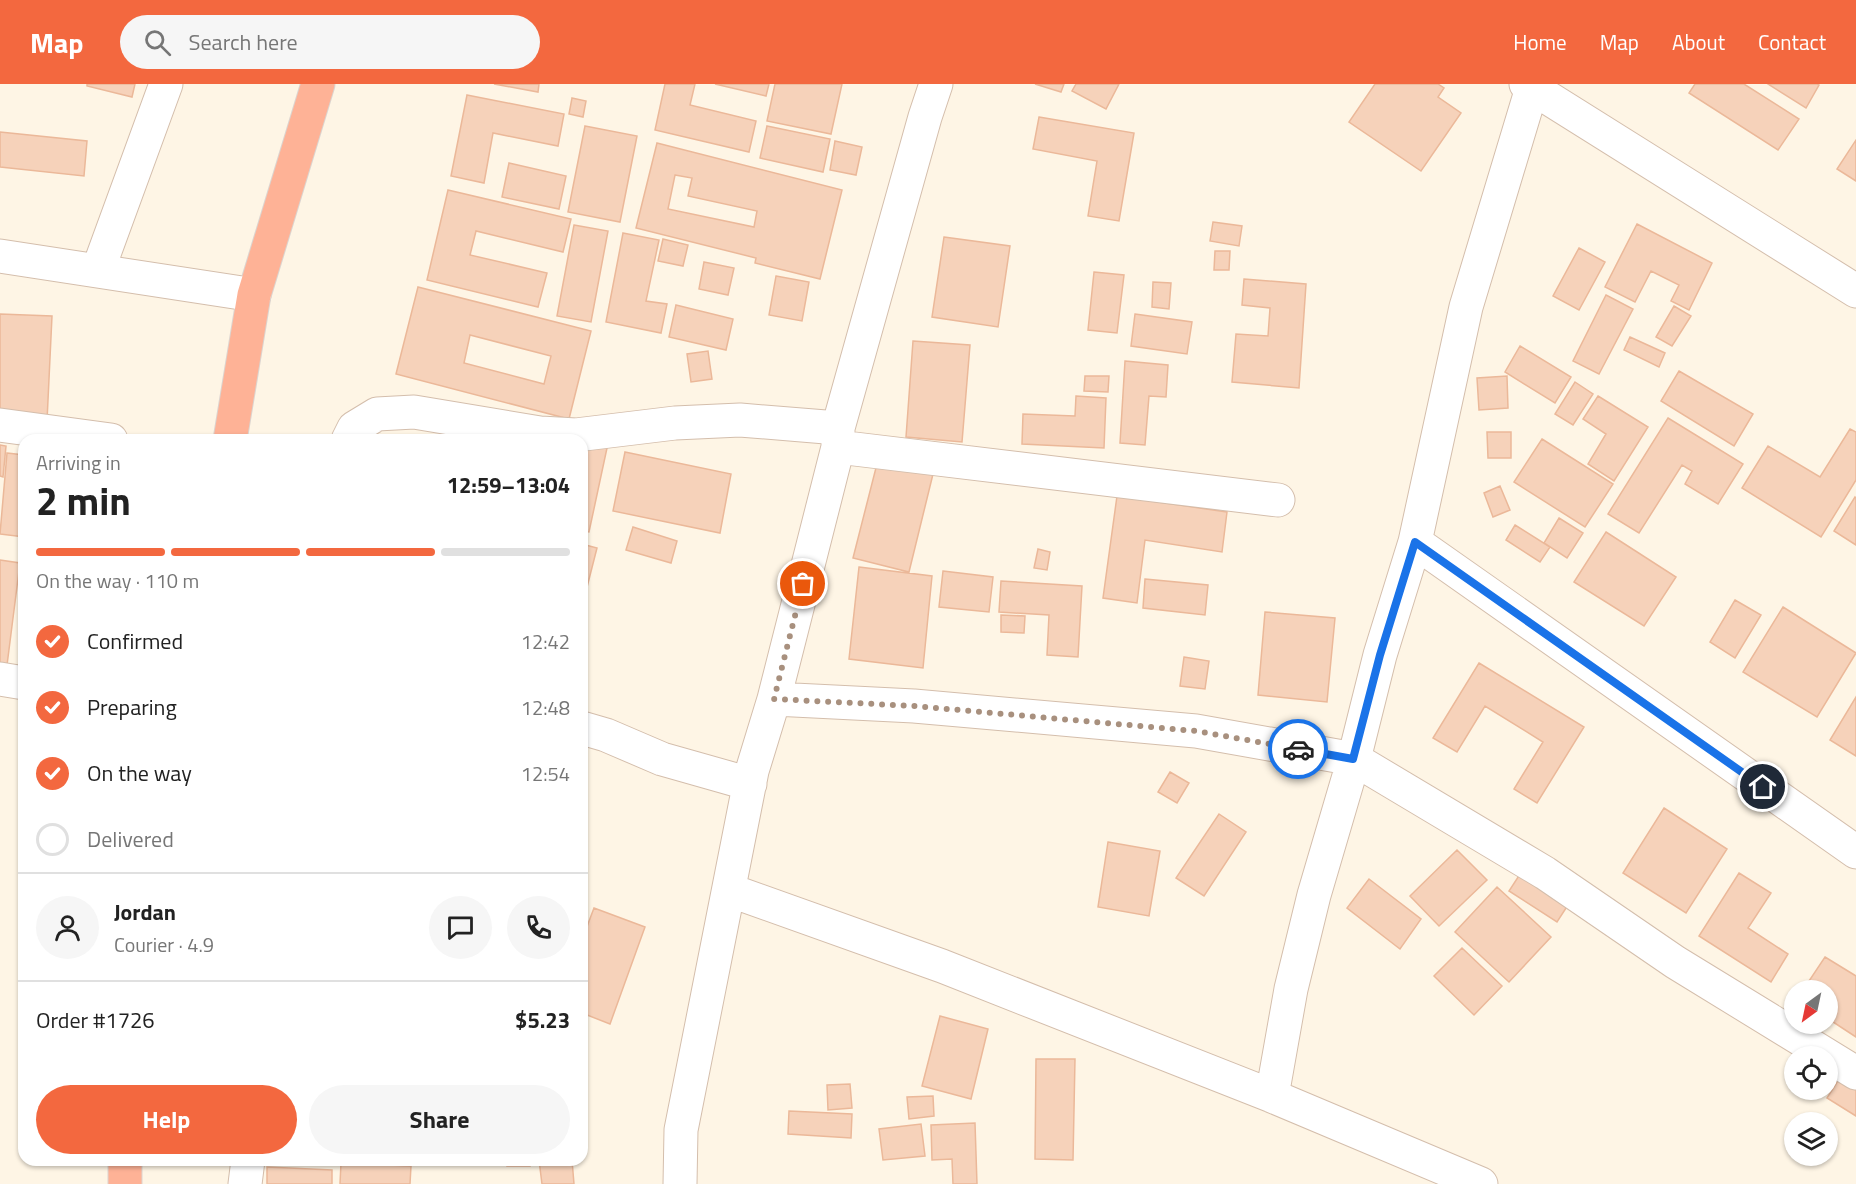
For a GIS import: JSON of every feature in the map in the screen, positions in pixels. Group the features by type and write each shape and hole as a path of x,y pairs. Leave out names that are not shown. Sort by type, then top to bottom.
{"highway":[{"path":"231,434 254,295 318,84"},
{"path":"125,1184 126,1166"}],"street":[{"path":"98,270 166,84"},
{"path":"680,1184 681,1130 750,784 774,699 838,437 936,84"},
{"path":"1272,1096 1291,989 1311,905 1380,655 1415,542 1466,306 1529,86 1856,291"},
{"path":"0,256 254,295"},
{"path":"351,434 354,428 377,414 414,412 558,434"},
{"path":"584,434 675,423 740,420 838,437 1278,500"},
{"path":"0,424 69,434"},
{"path":"1415,542 1856,852"},
{"path":"0,679 18,682"},
{"path":"774,699 914,706 1196,731 1353,759 1545,873 1675,962 1856,1073"},
{"path":"588,730 662,759 750,784"},
{"path":"729,890 942,966 1272,1096 1445,1178 1481,1184"},
{"path":"245,1184 247,1166"}],"building":[{"path":"87,84 135,84 132,97 87,86"},
{"path":"494,84 539,84 538,92"},
{"path":"665,84 695,84 690,105 756,121 749,152 655,130"},
{"path":"715,84 769,84 766,96"},
{"path":"775,84 842,84 831,134 767,121"},
{"path":"1035,84 1064,84 1061,92"},
{"path":"1076,84 1119,84 1106,109 1072,91"},
{"path":"1375,84 1438,84 1444,88 1438,97 1461,113 1421,171 1349,122"},
{"path":"1695,84 1744,84 1799,119 1778,150 1689,93"},
{"path":"1768,84 1817,84 1819,85 1806,108"},
{"path":"467,95 564,114 558,146 493,133 484,183 451,176"},
{"path":"572,98 586,101 583,117 569,114"},
{"path":"1039,117 1134,133 1119,221 1088,216 1097,161 1033,149"},
{"path":"585,126 637,136 620,222 568,212"},
{"path":"767,126 830,139 823,172 760,158"},
{"path":"0,132 87,141 84,176 0,167"},
{"path":"1856,140 1856,181 1837,169"},
{"path":"835,141 862,147 856,175 830,170"},
{"path":"657,143 842,190 820,279 755,263 756,258 636,228","holes":["675,175 692,178 688,196 757,211 754,227 668,209"]},
{"path":"509,163 566,176 559,209 502,197"},
{"path":"448,190 571,219 563,252 476,231 470,255 547,273 538,307 427,280"},
{"path":"1213,222 1242,226 1239,246 1210,241"},
{"path":"1637,224 1712,263 1689,310 1671,301 1679,285 1651,271 1635,302 1605,287"},
{"path":"574,225 608,231 591,322 557,316"},
{"path":"623,233 659,240 646,301 667,304 661,333 606,322"},
{"path":"944,237 1010,246 998,327 932,317"},
{"path":"663,239 688,245 683,266 658,261"},
{"path":"1579,248 1605,262 1579,310 1553,296"},
{"path":"1215,251 1230,251 1229,270 1214,270"},
{"path":"704,262 734,268 728,295 699,289"},
{"path":"1094,272 1124,275 1117,333 1088,330"},
{"path":"776,276 809,282 802,321 769,315"},
{"path":"1244,279 1306,284 1299,388 1232,382 1236,334 1268,336 1270,308 1242,305"},
{"path":"1153,282 1171,283 1169,309 1152,307"},
{"path":"418,287 591,331 569,419 396,374","holes":["470,335 551,356 544,384 464,363"]},
{"path":"1606,295 1633,309 1599,374 1573,361"},
{"path":"676,305 733,319 726,350 669,337"},
{"path":"1674,306 1691,316 1672,346 1656,337"},
{"path":"0,314 52,316 47,421 0,419"},
{"path":"1135,314 1192,322 1187,354 1131,346"},
{"path":"1630,337 1665,353 1659,367 1624,350"},
{"path":"913,341 970,345 962,442 906,437"},
{"path":"1520,346 1571,377 1555,403 1505,372"},
{"path":"708,351 712,379 691,382 687,354"},
{"path":"1125,361 1168,365 1166,397 1149,396 1145,445 1120,443"},
{"path":"1679,371 1753,414 1734,446 1661,401"},
{"path":"1085,376 1109,376 1108,392 1084,391"},
{"path":"1507,376 1508,408 1479,410 1477,378"},
{"path":"1575,382 1593,394 1573,425 1555,414"},
{"path":"1076,396 1106,398 1104,448 1022,444 1023,414 1075,416"},
{"path":"1598,396 1648,427 1614,481 1588,464 1606,434 1583,419"},
{"path":"1668,418 1743,464 1718,504 1685,484 1692,471 1682,465 1639,533 1608,514"},
{"path":"1850,429 1856,432 1856,480 1821,537 1742,488 1768,446 1820,477"},
{"path":"1487,432 1511,432 1511,458 1488,458"},
{"path":"1542,439 1613,484 1585,527 1514,482"},
{"path":"588,443 607,448 588,532"},
{"path":"0,445 6,446 3,477 0,476"},
{"path":"625,452 731,474 720,533 613,511"},
{"path":"7,453 18,454 18,536 0,534"},
{"path":"879,456 934,470 909,572 853,558"},
{"path":"1500,486 1510,510 1493,517 1484,493"},
{"path":"1117,496 1227,512 1222,552 1145,540 1137,603 1103,598"},
{"path":"1856,498 1856,545 1834,531"},
{"path":"1559,518 1583,533 1567,558 1544,543"},
{"path":"1515,525 1550,547 1540,562 1506,540"},
{"path":"633,527 677,541 671,563 626,550"},
{"path":"1606,532 1676,577 1644,626 1574,582"},
{"path":"588,546 597,548 588,583"},
{"path":"1038,549 1050,552 1047,570 1034,568"},
{"path":"0,560 18,563 18,579 6,673 0,673"},
{"path":"859,567 932,576 923,668 849,659"},
{"path":"943,571 993,577 989,612 939,607"},
{"path":"1145,579 1208,585 1205,615 1143,608"},
{"path":"1001,581 1082,586 1078,657 1047,655 1049,615 999,612"},
{"path":"1735,600 1761,615 1735,658 1710,642"},
{"path":"1783,607 1856,653 1817,717 1743,672"},
{"path":"1265,612 1335,618 1327,702 1258,695"},
{"path":"1001,615 1025,616 1024,633 1001,632"},
{"path":"1184,657 1209,661 1205,689 1180,686"},
{"path":"1479,663 1584,727 1537,803 1514,789 1543,742 1485,706 1457,752 1433,738"},
{"path":"1856,697 1856,756 1830,740"},
{"path":"1170,772 1189,783 1177,803 1158,792"},
{"path":"1664,808 1727,849 1686,913 1623,873"},
{"path":"1219,814 1246,832 1204,896 1176,878"},
{"path":"1108,842 1160,851 1149,916 1098,907"},
{"path":"1457,850 1487,880 1439,926 1410,896"},
{"path":"1522,871 1570,902 1557,922 1509,891"},
{"path":"1739,873 1771,893 1748,928 1788,954 1771,982 1699,936"},
{"path":"1369,879 1421,919 1400,949 1347,908"},
{"path":"1497,887 1551,937 1509,982 1455,932"},
{"path":"594,908 645,927 610,1024 588,1015 588,924"},
{"path":"1462,948 1502,986 1474,1015 1434,976"},
{"path":"1825,957 1856,976 1856,1037 1838,1025 1838,980 1810,980"},
{"path":"940,1016 988,1029 971,1099 922,1086"},
{"path":"1036,1059 1075,1059 1073,1160 1035,1159"},
{"path":"1839,1079 1856,1090 1856,1116 1830,1100 1838,1100"},
{"path":"850,1084 852,1108 828,1110 827,1085"},
{"path":"933,1096 934,1116 909,1119 907,1097"},
{"path":"789,1111 852,1114 851,1138 788,1134"},
{"path":"975,1123 977,1184 953,1184 952,1159 932,1160 931,1125"},
{"path":"921,1124 925,1156 883,1160 879,1129"},
{"path":"341,1166 411,1166 410,1184 340,1184"},
{"path":"540,1166 572,1166 574,1184 542,1184"},
{"path":"267,1167 332,1170 332,1184 267,1184"}],"way so far":[{"path":"803,584 774,699 914,706 1050,717 1196,731 1298,749"}],"route":[{"path":"1298,749 1353,759 1380,655 1415,542 1763,787"}]}
